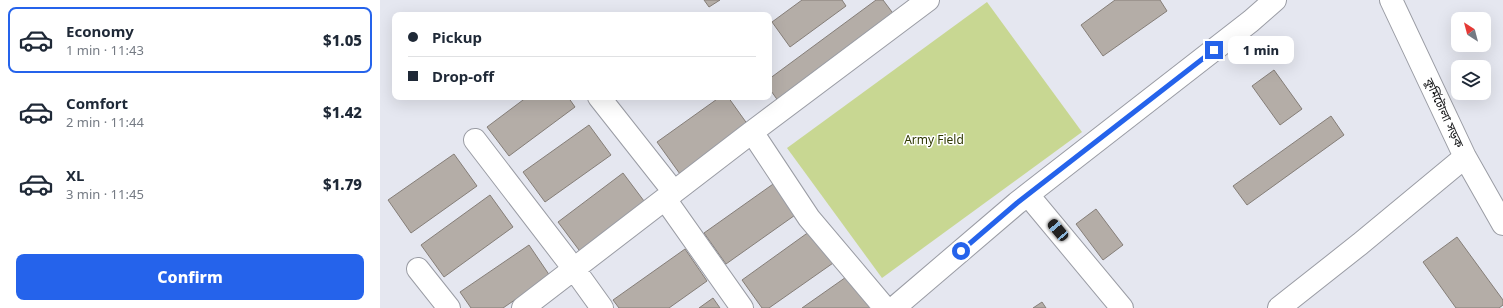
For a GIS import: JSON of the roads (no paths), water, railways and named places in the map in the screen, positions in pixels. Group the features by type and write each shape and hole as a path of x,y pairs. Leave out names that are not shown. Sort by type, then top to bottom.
{"street":[{"path":"522,308 752,132 928,0"},
{"path":"894,308 1028,195 1251,22 1275,0"},
{"name":"কুর্মিটোলা সড়ক","path":"1391,0 1465,157 1503,224"},
{"path":"601,100 669,196 742,308"},
{"path":"752,132 809,218 884,308"},
{"path":"475,140 574,268 602,308"},
{"path":"1279,308 1360,244 1465,157"},
{"path":"1028,195 1122,308"},
{"path":"418,269 449,308"}],"park label":[{"name":"Army Field","path":"934,140"}]}
